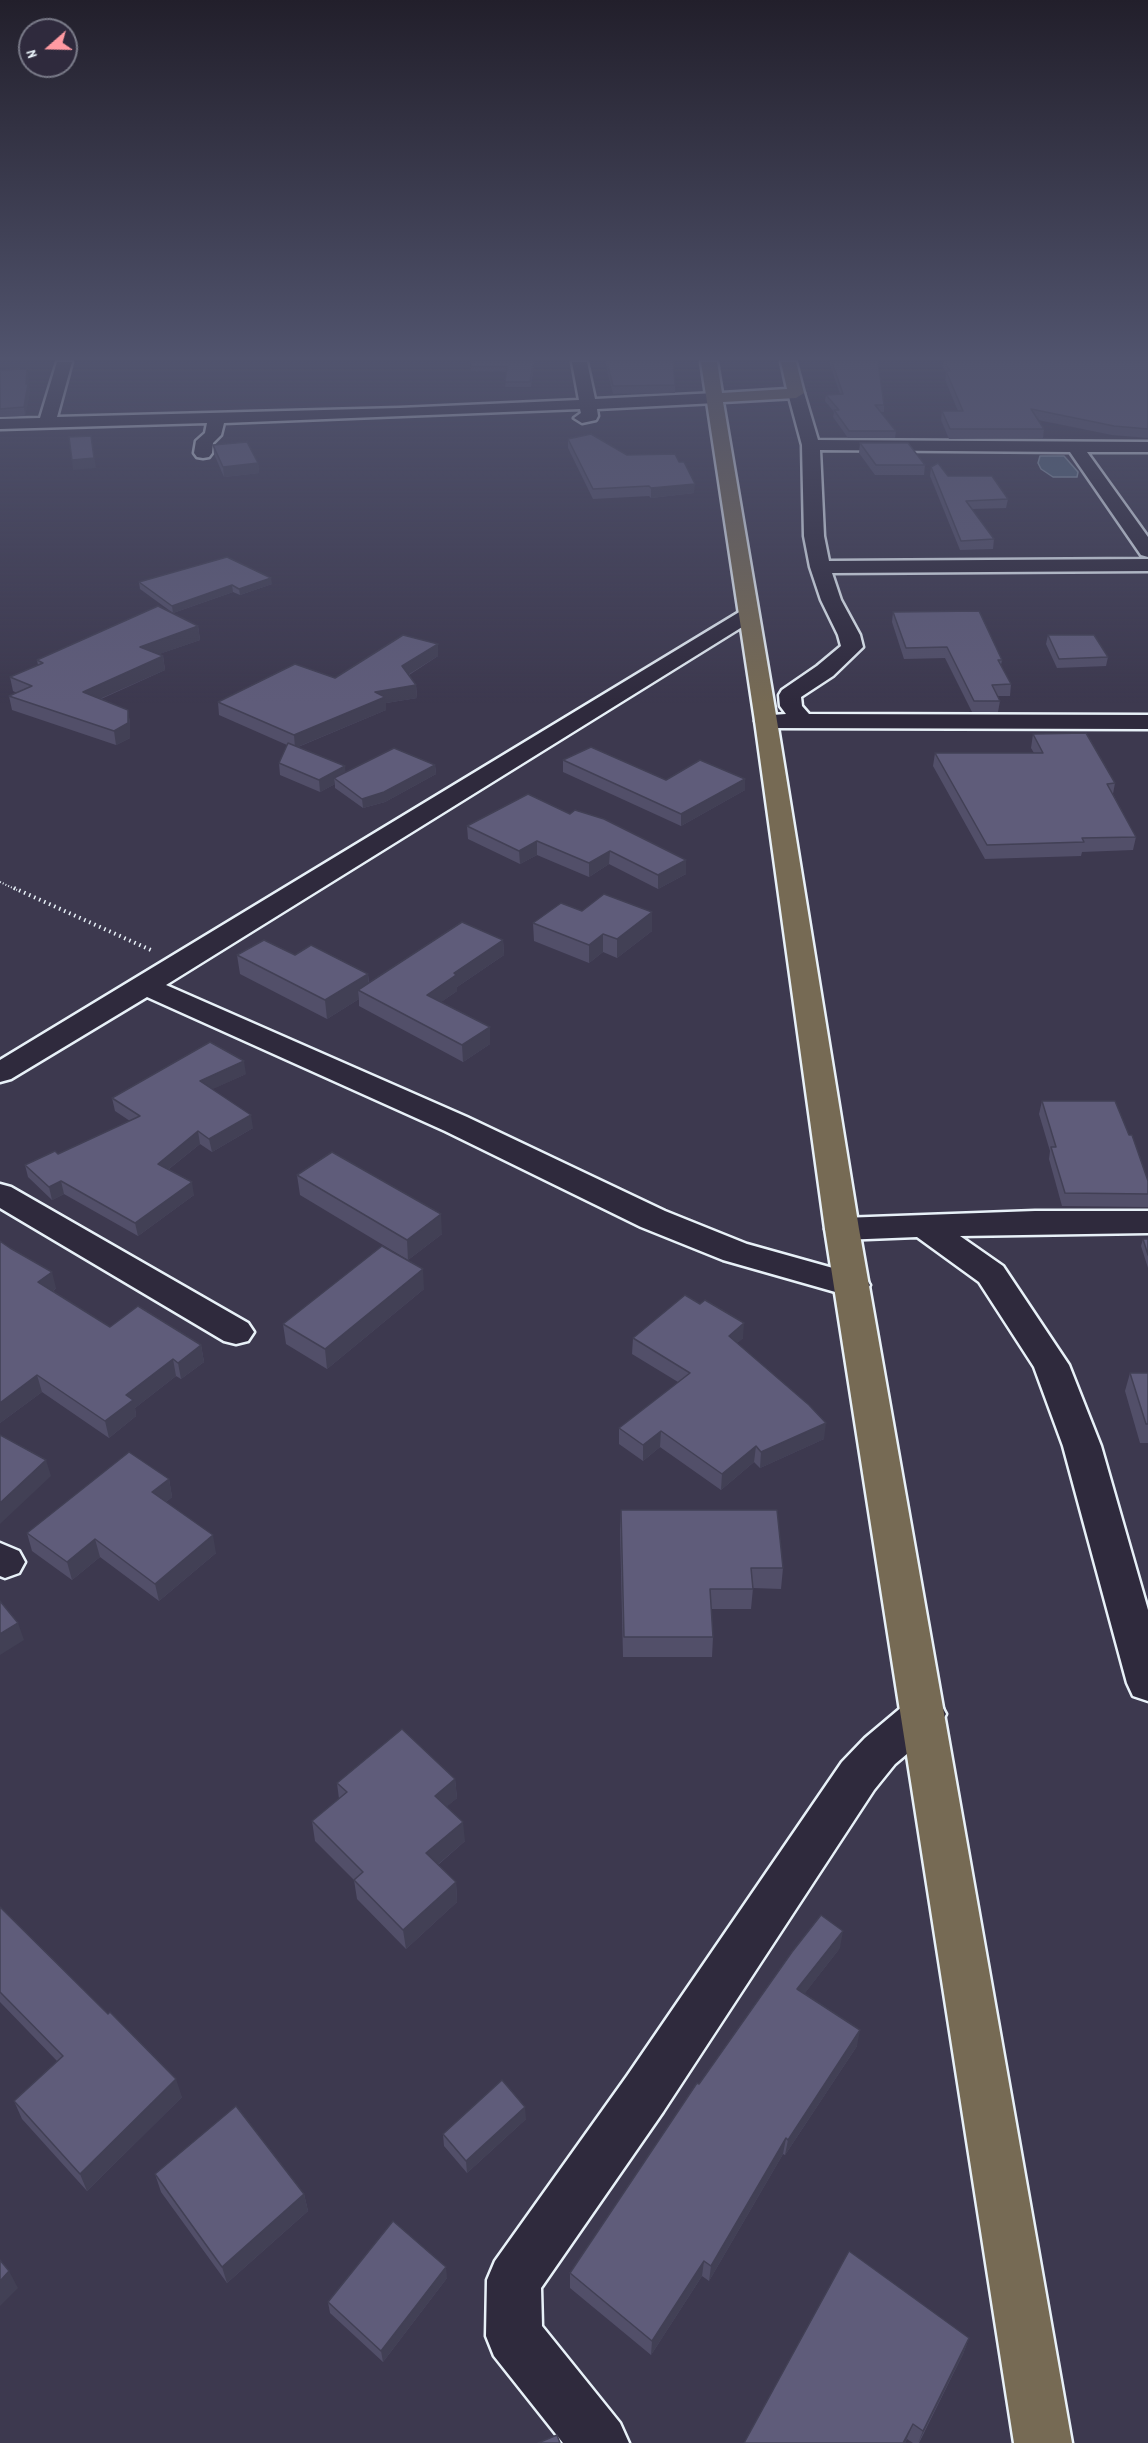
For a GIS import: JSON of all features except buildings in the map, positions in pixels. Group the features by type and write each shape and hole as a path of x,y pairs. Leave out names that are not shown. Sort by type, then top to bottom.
{"main road":[{"path":"728,476 842,1229 854,1285 1043,2443"}],"street":[{"path":"802,721 791,706 790,695 825,671 852,647 849,635 831,600 819,567 814,536 812,476"},
{"path":"1096,476 1148,551"},
{"path":"819,567 1148,565"},
{"path":"0,1073 146,986 748,615"},
{"path":"766,721 1148,722"},
{"path":"146,986 456,1124 653,1219 735,1252 854,1285"},
{"path":"0,1194 236,1332"},
{"path":"842,1229 1035,1222 1148,1222"},
{"path":"924,1226 991,1274 1051,1365 1082,1446 1148,1683"},
{"path":"600,2443 514,2336 514,2280 645,2094 858,1776 880,1751 924,1714"}],"path":[{"path":"0,882 181,964"}],"water":[{"path":"1052,476 1077,476 1077,477"}]}
